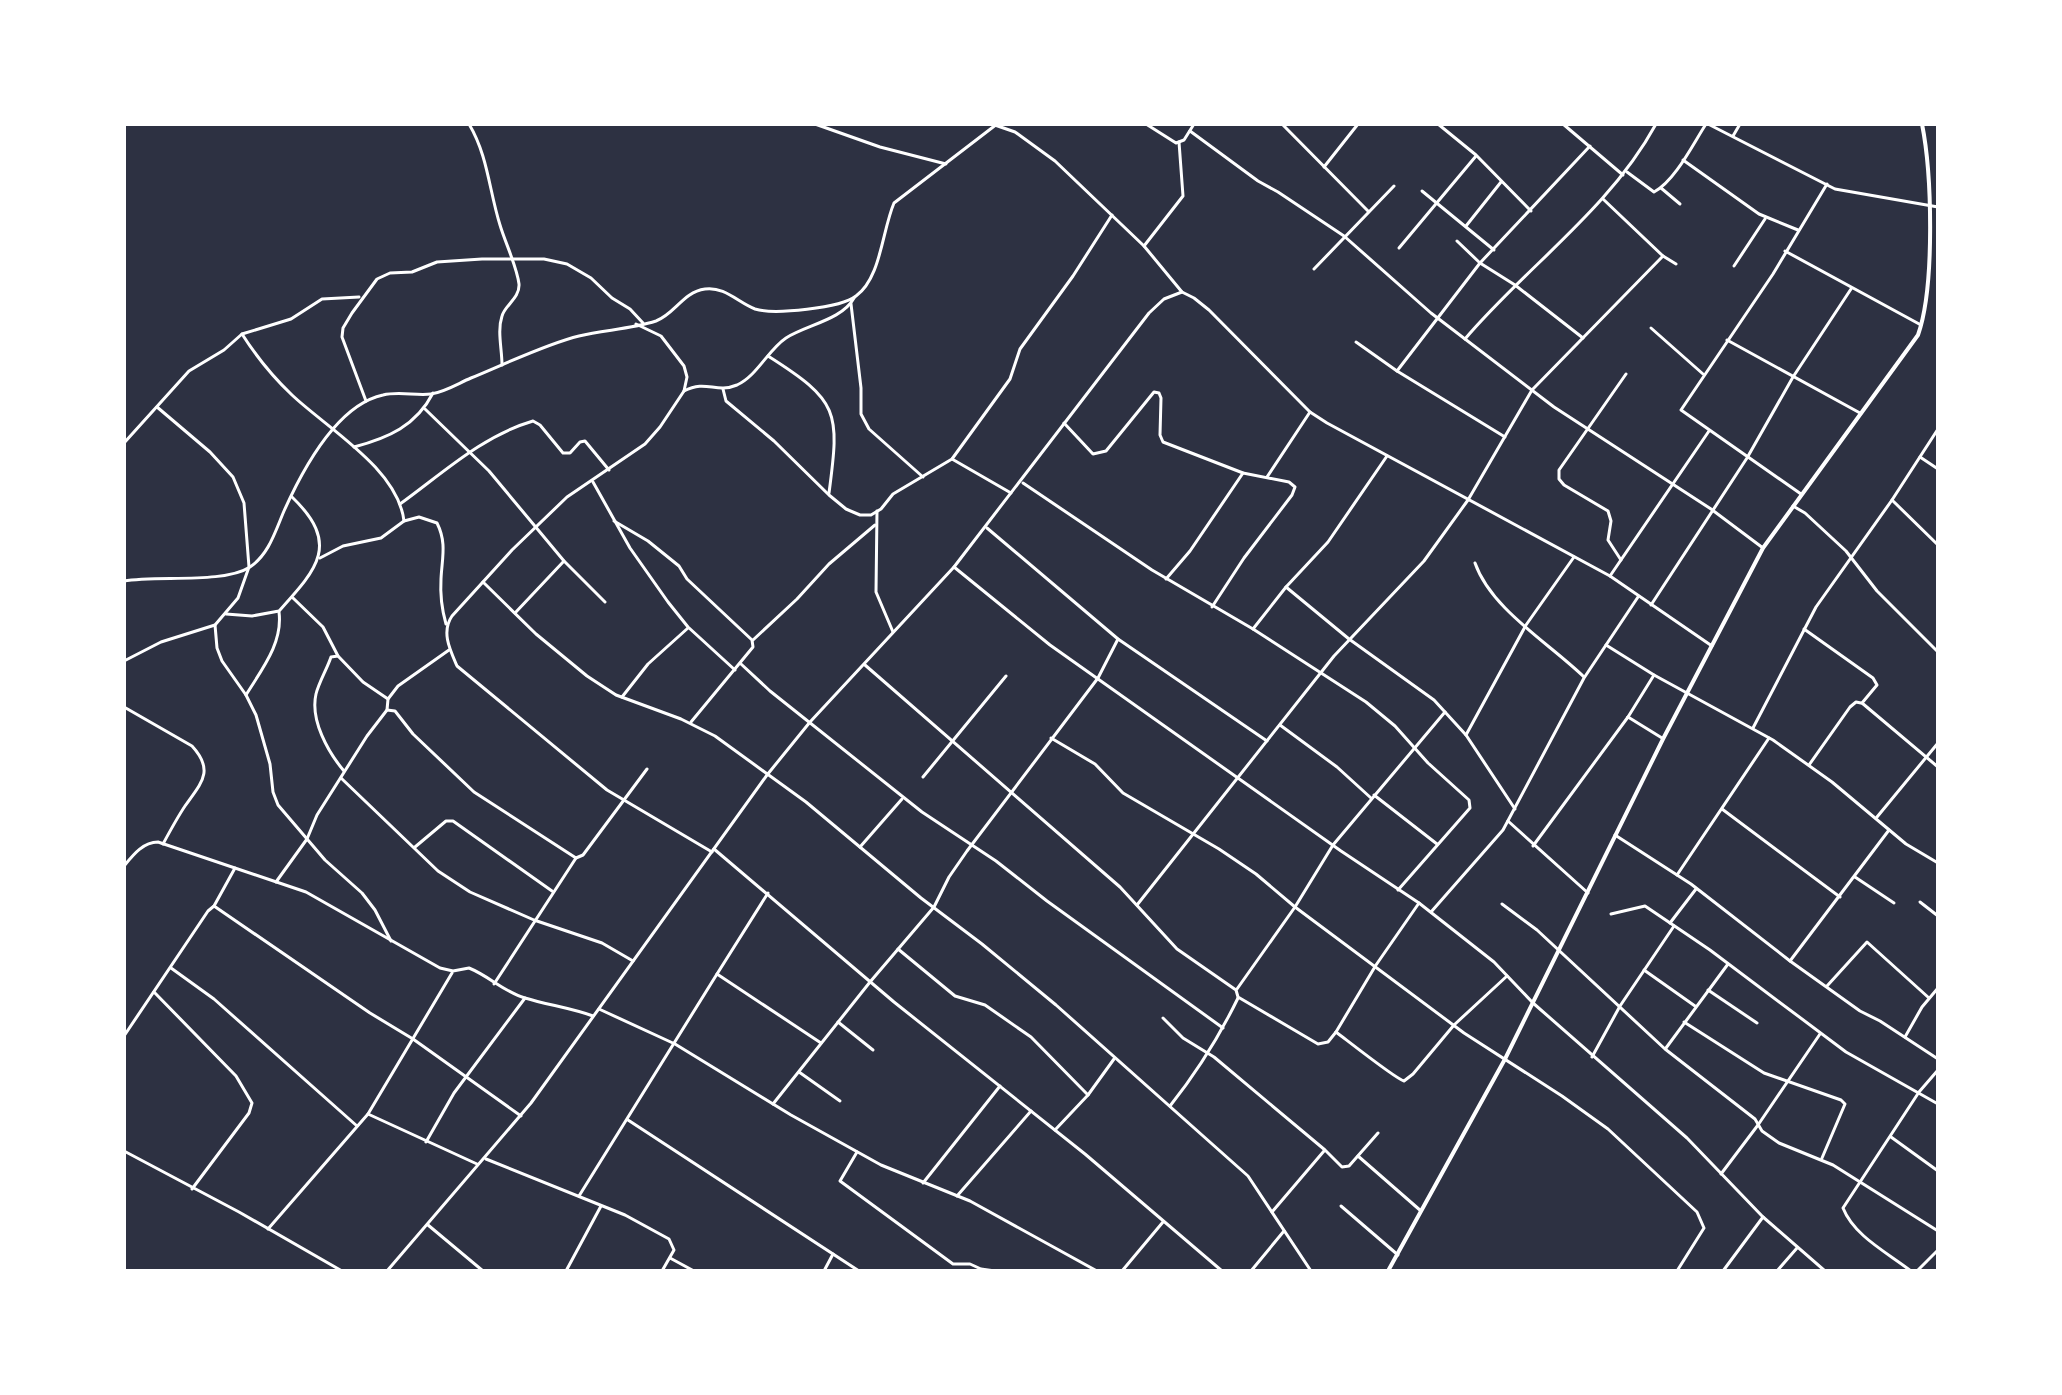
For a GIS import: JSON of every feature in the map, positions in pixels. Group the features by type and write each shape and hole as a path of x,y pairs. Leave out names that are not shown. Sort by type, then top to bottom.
{"street":[{"path":"469,124 486,162 498,220 520,286 515,298 502,312 499,327 502,366"},
{"path":"815,124 880,147 946,164"},
{"path":"1146,124 1170,140 1179,142 1184,140 1194,124"},
{"path":"1282,124 1368,211"},
{"path":"1324,167 1358,124"},
{"path":"1438,124 1476,155 1531,211"},
{"path":"1445,129 1449,124"},
{"path":"1563,124 1625,174 1654,192 1661,188 1683,160 1707,124 1835,189 1938,207"},
{"path":"1465,339 1496,303 1571,234 1603,199 1625,174 1656,124"},
{"path":"1733,136 1740,124"},
{"path":"1388,1271 1505,1059 1663,739 1763,548 1918,335 1930,248 1922,124"},
{"path":"684,391 698,384 723,389 740,384 786,338 851,304 871,280 894,203 995,125 1015,132 1055,161 1144,246 1182,292 1209,310 1310,412 1610,576 1712,646"},
{"path":"1190,131 1258,181 1344,236 1438,318 1575,422 1711,509 1763,548"},
{"path":"1144,246 1183,196 1179,142"},
{"path":"1397,371 1480,263 1590,146"},
{"path":"1399,248 1476,155"},
{"path":"1683,160 1766,218 1798,230"},
{"path":"1466,226 1502,182"},
{"path":"1801,494 1681,410 1773,274 1827,184"},
{"path":"1314,269 1394,186"},
{"path":"1661,188 1680,204"},
{"path":"1422,191 1494,250"},
{"path":"1603,199 1663,256 1676,264"},
{"path":"723,389 726,401 774,441 829,495 846,509 860,515 871,515 893,494 952,459 1010,379 1020,349 1112,215"},
{"path":"1734,266 1766,218"},
{"path":"1457,241 1480,263 1515,285 1583,338"},
{"path":"1785,251 1921,325"},
{"path":"1137,905 1349,639 1424,561 1468,500 1532,390 1663,256"},
{"path":"366,401 342,337 343,328 361,297 377,279 390,273 412,272 437,262 544,259 567,264 591,278 643,323"},
{"path":"124,581 208,577 235,573 249,567 267,550 314,451 366,401 398,393 433,393 578,337 664,318 691,293 707,288 718,290 755,309 772,311 829,306 855,298"},
{"path":"1651,605 1747,458 1793,377 1851,289"},
{"path":"387,1271 521,1116 767,775 810,722 954,567 1149,313 1164,299 1182,292"},
{"path":"124,443 189,371 224,350 242,334 291,319 322,299 361,297"},
{"path":"851,304 861,414 869,429 923,477"},
{"path":"446,624 567,497 645,444 684,391 687,377 684,366 661,336 635,324"},
{"path":"1651,328 1703,374"},
{"path":"242,334 270,373 354,447 387,484 400,504 404,521"},
{"path":"1727,340 1860,413"},
{"path":"1356,342 1397,371 1505,437"},
{"path":"768,356 807,381 832,415 836,444 829,495"},
{"path":"1621,560 1608,540 1611,521 1608,511 1559,479 1559,470 1626,374"},
{"path":"1064,423 1093,454 1100,455 1154,392 1159,393 1160,435 1163,442 1243,473 1289,482 1295,487 1212,607"},
{"path":"354,447 395,433 412,422 425,409 433,393"},
{"path":"124,661 161,642 215,625 238,598 249,567 244,503 233,477 210,452 157,407"},
{"path":"425,409 469,451 564,561 605,602"},
{"path":"1267,477 1310,412"},
{"path":"400,504 469,451 502,432 533,421 563,453 570,453 585,441 609,470"},
{"path":"1753,729 1816,607 1938,429"},
{"path":"1610,576 1709,431"},
{"path":"1253,629 1286,587 1328,542 1387,456"},
{"path":"1920,457 1938,469"},
{"path":"952,459 1012,494"},
{"path":"1166,579 1190,551 1243,473"},
{"path":"593,482 614,521 661,593 688,627 735,670"},
{"path":"1022,482 1166,579 1253,629 1376,710 1471,803 1470,808 1398,890"},
{"path":"292,497 314,519 320,558"},
{"path":"1892,500 1938,545"},
{"path":"1793,506 1805,513 1851,557 1877,591 1938,652"},
{"path":"877,511 876,592 894,633"},
{"path":"226,614 252,616 279,611 320,558 343,546 381,538 404,521 419,517 437,523 444,536 442,608 450,650 457,666 585,773 624,800 713,851 768,893 870,982 1055,1130 1222,1271"},
{"path":"614,521 648,541 679,566 687,579 752,640 753,647 741,664 690,723"},
{"path":"752,640 797,599 829,564 875,525"},
{"path":"986,527 1118,639 1267,741"},
{"path":"1466,735 1526,625 1575,556"},
{"path":"515,613 564,561"},
{"path":"1475,563 1495,598 1584,678"},
{"path":"954,567 1050,645 1419,903 1494,962 1533,1003 1687,1138 1763,1217 1825,1271"},
{"path":"483,582 587,676 622,697 715,736 806,802 1056,1005 1248,1176 1311,1271"},
{"path":"1286,587 1349,639 1409,680 1445,712 1466,735 1515,809"},
{"path":"292,597 323,627 338,656 363,682 388,699"},
{"path":"1431,912 1508,821 1584,678 1638,597"},
{"path":"246,695 270,655 281,629 279,611"},
{"path":"215,625 217,648 222,661 256,715 278,805 307,839 362,893 392,942"},
{"path":"622,697 648,664 688,627"},
{"path":"1804,629 1876,681 1877,685 1862,703"},
{"path":"773,1104 934,907 949,877 1098,678 1118,639"},
{"path":"1606,645 1687,694 1769,738 1877,817 1906,844 1938,863"},
{"path":"276,882 307,839 317,815 387,710 388,699 398,686 450,650"},
{"path":"338,656 331,657 316,695 316,711 329,754 345,772"},
{"path":"741,664 770,691 903,797 971,847 982,851 1223,1028"},
{"path":"865,665 1120,887 1177,949 1236,990 1238,997 1223,1028 1191,1080 1170,1106"},
{"path":"1533,846 1628,717 1654,675"},
{"path":"923,777 1006,676"},
{"path":"1809,765 1856,702 1862,703 1938,767"},
{"path":"124,707 192,746 201,755 205,769 202,783 163,844"},
{"path":"387,710 395,711 413,734 474,792 576,858"},
{"path":"1236,990 1295,907 1333,845 1445,712"},
{"path":"1628,717 1663,739"},
{"path":"1280,725 1438,845"},
{"path":"1051,738 1095,764 1123,793 1256,874 1295,907 1454,1025 1608,1129 1697,1212 1704,1228 1677,1271"},
{"path":"1677,875 1769,738"},
{"path":"1877,817 1938,743"},
{"path":"494,984 552,891 647,769"},
{"path":"341,778 438,871 470,892 534,920 602,943 633,961"},
{"path":"860,847 903,797"},
{"path":"1722,809 1840,897"},
{"path":"415,848 446,821 453,821 552,891"},
{"path":"1508,821 1588,893"},
{"path":"1790,961 1890,829"},
{"path":"1615,835 1677,875 1860,1011 1938,1059"},
{"path":"124,866 148,843 163,844 306,892 440,968 453,971 469,968 525,998 567,1006 593,1016"},
{"path":"124,1036 214,906 235,868"},
{"path":"1855,877 1894,903"},
{"path":"1592,1057 1620,1006 1696,889"},
{"path":"579,1196 768,893"},
{"path":"1920,902 1938,916"},
{"path":"1238,997 1318,1044 1328,1042 1419,903"},
{"path":"1502,904 1560,951 1665,1049 1755,1119 1762,1131 1779,1143 1822,1159 1938,1231"},
{"path":"214,906 413,1039 521,1116"},
{"path":"1611,914 1645,906 1846,1052 1938,1104"},
{"path":"1826,987 1867,942 1929,998"},
{"path":"898,949 955,996 985,1005 1031,1037 1088,1095"},
{"path":"1665,1049 1728,964"},
{"path":"171,968 214,999 357,1126"},
{"path":"1644,970 1695,1006"},
{"path":"268,1229 368,1114 453,971"},
{"path":"717,974 821,1043"},
{"path":"1336,1032 1382,1064 1396,1079 1404,1081 1454,1025 1507,976"},
{"path":"1905,1037 1938,988"},
{"path":"1708,990 1757,1023"},
{"path":"154,992 236,1076 252,1103 249,1113 192,1189"},
{"path":"426,1142 454,1093 525,998"},
{"path":"599,1008 675,1044 857,1152 1014,1223 1097,1271"},
{"path":"1163,1018 1183,1038 1214,1057 1346,1168 1378,1133"},
{"path":"838,1022 873,1050"},
{"path":"1684,1022 1764,1073 1841,1100 1845,1104 1822,1159"},
{"path":"1721,1174 1820,1034"},
{"path":"1055,1130 1088,1095 1114,1059"},
{"path":"1911,1271 1869,1240 1846,1216 1843,1208 1919,1092 1938,1070"},
{"path":"799,1072 840,1101"},
{"path":"923,1183 1000,1086"},
{"path":"957,1196 1031,1111"},
{"path":"368,1114 479,1165"},
{"path":"627,1119 859,1271"},
{"path":"1891,1137 1938,1171"},
{"path":"1272,1212 1325,1150"},
{"path":"124,1151 342,1271"},
{"path":"857,1152 840,1181 953,1264 970,1264 995,1271"},
{"path":"1358,1156 1421,1211"},
{"path":"485,1158 625,1215 669,1239 674,1250 662,1271"},
{"path":"566,1271 601,1206"},
{"path":"1341,1206 1398,1255"},
{"path":"1723,1271 1763,1217"},
{"path":"1122,1271 1163,1222"},
{"path":"428,1225 483,1271"},
{"path":"1251,1271 1285,1230"},
{"path":"1777,1271 1797,1248"},
{"path":"1917,1271 1938,1250"},
{"path":"824,1271 833,1254"},
{"path":"670,1258 694,1271"}]}
